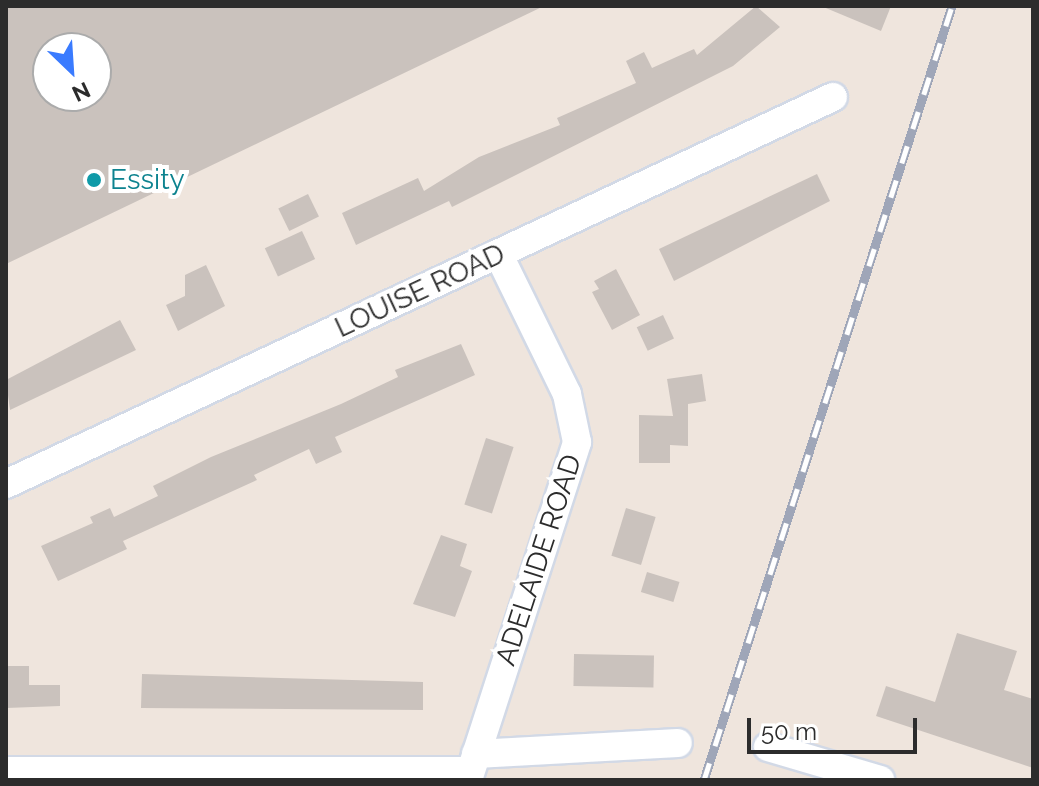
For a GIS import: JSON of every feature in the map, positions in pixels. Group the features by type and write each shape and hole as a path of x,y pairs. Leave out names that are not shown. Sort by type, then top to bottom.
{"street":[{"name":"LOUISE ROAD","path":"6,484 833,97"},
{"name":"ADELAIDE ROAD","path":"471,769 577,442 567,394 499,255"},
{"path":"6,771 471,769 678,743"},
{"path":"768,747 880,780"}],"building":[{"name":"Essity","path":"6,6 544,6 6,264"},
{"path":"756,6 780,27 733,66 452,207 449,201 356,245 342,213 418,178 424,191 479,157 560,125 557,118 636,83 626,61 644,52 652,68 694,49 697,55"},
{"path":"821,6 891,6 881,31"},
{"path":"817,174 830,201 674,281 659,249"},
{"path":"308,194 319,216 289,231 278,208"},
{"path":"302,231 315,259 278,276 265,248"},
{"path":"206,265 225,306 178,331 166,305 185,296 185,275"},
{"path":"616,269 640,315 612,330 592,292 599,289 594,281"},
{"path":"663,315 674,339 648,351 637,327"},
{"path":"120,320 136,350 10,410 6,380"},
{"path":"461,344 475,375 335,437 342,452 316,464 309,449 254,475 257,480 123,541 127,549 58,581 41,546 93,523 90,517 110,508 114,517 158,496 153,486 211,457 341,404 398,377 395,370"},
{"path":"702,374 706,401 688,404 688,446 670,445 670,463 639,463 639,415 673,416 667,379"},
{"path":"486,438 514,447 492,514 464,505"},
{"path":"626,508 656,517 641,565 611,556"},
{"path":"441,535 467,544 460,566 472,571 455,617 413,604"},
{"path":"647,572 680,582 673,602 641,592"},
{"path":"957,633 1017,651 1004,690 1033,699 1033,768 876,716 886,686 935,702"},
{"path":"574,654 654,655 653,687 573,686"},
{"path":"6,666 29,666 29,685 60,685 60,706 6,708"},
{"path":"142,674 423,682 423,710 141,708"}],"railway":[{"path":"704,780 952,6"}],"place":[{"name":"Essity","path":"94,180"}]}
